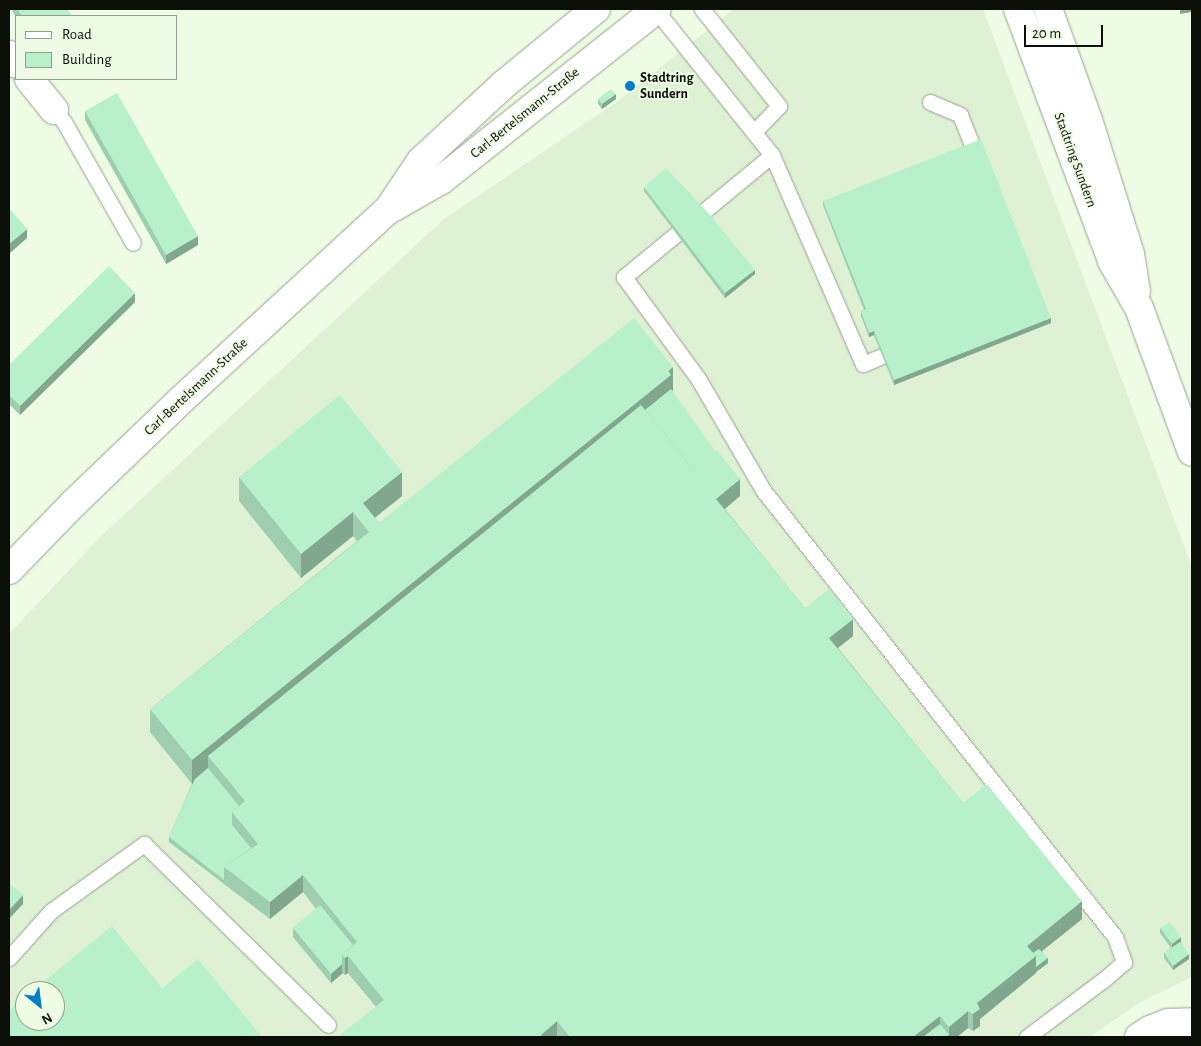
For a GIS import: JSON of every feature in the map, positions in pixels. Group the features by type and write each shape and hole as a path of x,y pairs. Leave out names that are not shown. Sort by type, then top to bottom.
{"main road":[{"name":"Carl-Bertelsmann-Straße","path":"388,210 421,161 503,85 596,9"},
{"name":"Carl-Bertelsmann-Straße","path":"9,570 73,504 180,401 388,210 441,180 656,9"},
{"name":"Stadtring Sundern","path":"1018,9 1112,261 1139,308 1192,452"},
{"name":"Stadtring Sundern","path":"1048,9 1088,120 1130,254 1139,308"},
{"path":"30,80 54,110"},
{"path":"1139,1037 1150,1030 1168,1024 1192,1022"}],"lane":[{"path":"656,9 772,155 863,364 882,356"},
{"path":"702,9 779,106 754,132"},
{"path":"930,102 960,115 973,147"},
{"path":"54,110 64,122 133,243"},
{"path":"772,155 624,277 699,380 762,490 1115,937 1124,962 1028,1037"},
{"path":"9,958 51,911 144,844 328,1025"}],"shaded area":[{"path":"734,9 983,9 1192,567 1192,977 1142,1001 1090,1037 9,1037 9,634 100,537 444,219 618,101"}],"building":[{"path":"17,9 67,9 71,15 21,15"},
{"path":"611,89 616,94 602,104 598,99"},
{"path":"117,93 198,236 166,255 85,111"},
{"path":"981,139 1051,318 894,380 874,331 869,333 861,311 866,309 823,201"},
{"path":"666,168 711,216 755,270 725,293 644,187"},
{"path":"9,208 27,229 9,244"},
{"path":"109,266 135,293 20,406 9,395 9,365"},
{"path":"634,318 673,367 668,370 671,375 192,760 150,709 369,532 353,512 301,554 239,477 340,395 402,472 363,503 379,523"},
{"path":"671,389 716,452 694,470 645,410"},
{"path":"641,405 694,470 717,450 740,479 716,499 805,608 829,589 853,619 829,638 963,803 987,784 1082,901 1027,946 1036,956 977,1003 980,1009 973,1014 968,1011 949,1027 940,1016 913,1037 570,1037 557,1021 541,1035 543,1037 338,1037 384,1000 348,956 345,958 342,955 357,942 303,875 270,902 224,867 258,844 232,812 245,801 208,756"},
{"path":"208,768 239,806 232,812 232,825 251,848 224,867 224,880 169,837 195,779"},
{"path":"9,883 23,895 9,910"},
{"path":"320,905 353,945 342,955 342,964 331,974 293,928"},
{"path":"1170,922 1181,937 1172,944 1160,928"},
{"path":"112,926 162,988 198,959 262,1037 9,1037 9,1010 15,1005 15,1031 65,1031 65,981 44,981"},
{"path":"1180,942 1189,954 1173,966 1164,953"},
{"path":"1039,949 1048,958 1036,967 1036,956 1033,953"},
{"path":"940,1024 949,1035 946,1037 923,1037"}],"place":[{"name":"Stadtring Sundern","path":"630,86"}]}
